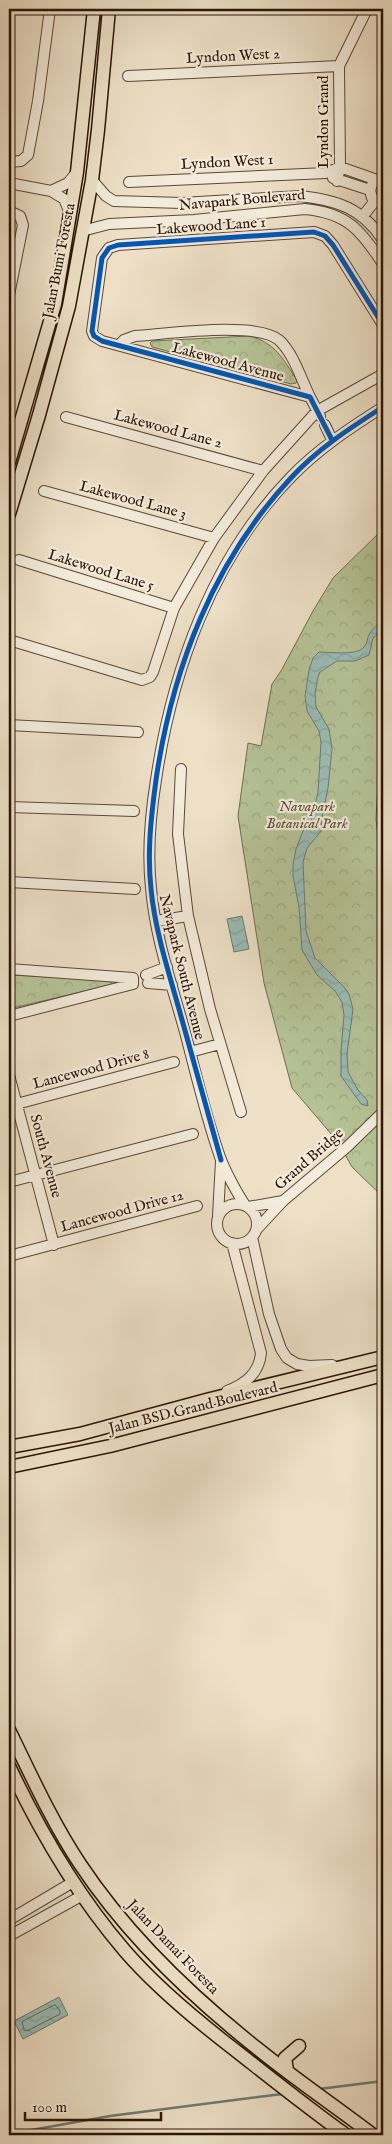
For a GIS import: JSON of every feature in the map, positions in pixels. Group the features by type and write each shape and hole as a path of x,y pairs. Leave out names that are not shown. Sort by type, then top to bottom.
{"main road":[{"name":"Jalan Bumi Foresta","path":"9,462 55,304 77,172 94,9"},
{"name":"Jalan Bumi Foresta","path":"9,514 40,415 69,306 92,180 109,9"},
{"path":"25,412 40,415"},
{"name":"Jalan BSD Grand Boulevard","path":"9,1447 72,1436 210,1399 383,1357"},
{"name":"Jalan BSD Grand Boulevard","path":"9,1467 110,1446 383,1375"},
{"name":"Jalan Damai Foresta","path":"9,1730 67,1844 116,1912 142,1941 192,1992 232,2028 373,2135"},
{"path":"9,1766 40,1829 73,1882 126,1952 199,2022 312,2111 346,2135"},
{"path":"287,2070 285,2058 299,2046"}],"street":[{"path":"9,162 21,161 28,155 38,101 50,9"},
{"name":"Lyndon Grand","path":"337,181 340,167 339,66 367,9"},
{"name":"Lyndon West 2","path":"128,76 339,66"},
{"path":"326,173 340,167 380,180"},
{"path":"51,191 68,183 77,172"},
{"path":"326,173 337,181 370,190 379,202 362,217"},
{"name":"Lyndon West 1","path":"129,182 326,173"},
{"name":"Navapark Boulevard","path":"92,180 106,196 114,201 167,204 300,196 340,203 362,217 383,240"},
{"path":"370,190 373,183 380,180"},
{"path":"9,183 51,191 64,199 70,213"},
{"path":"193,203 194,220"},
{"path":"167,204 168,221"},
{"name":"Navapark Boulevard","path":"82,232 109,224 194,220 305,209 319,210 335,214 350,222 360,231 383,264"},
{"path":"9,211 20,216 23,225 9,290"},
{"name":"Lakewood Lane 1","path":"119,345 102,341 94,336 92,330 102,258 109,248 118,245 314,232 325,236 333,245 383,326"},
{"name":"Lakewood Avenue","path":"310,397 119,345 124,340 135,336 232,330 263,332 277,338 286,347 332,440"},
{"path":"9,640 142,680 150,677 174,608 214,538 262,471 321,417 383,374"},
{"name":"Navapark South Avenue","path":"246,1206 221,1160 167,967 150,887 149,828 168,712 191,640 208,600 226,564 253,521 291,477 332,440 383,407"},
{"name":"Lakewood Lane 2","path":"66,417 262,471"},
{"name":"Lakewood Lane 3","path":"44,491 214,538"},
{"name":"Lakewood Lane 5","path":"19,560 174,608"},
{"path":"9,725 138,732"},
{"path":"181,769 178,834 188,916 220,1044 241,1112"},
{"path":"9,807 134,811"},
{"path":"9,882 134,889"},
{"path":"156,921 188,916"},
{"path":"167,967 147,979 172,984"},
{"path":"9,969 133,981 9,1016"},
{"path":"190,1052 220,1044"},
{"name":"Lancewood Drive 8","path":"12,1105 174,1062"},
{"name":"South Avenue","path":"9,1075 12,1105 35,1175 54,1245"},
{"name":"Grand Bridge","path":"254,1234 282,1201 346,1147 383,1112"},
{"path":"9,1182 193,1134"},
{"name":"Navapark South Avenue","path":"218,1219 221,1160"},
{"path":"254,1234 243,1243 232,1243 221,1236 217,1226 222,1210 235,1204 246,1206 282,1201"},
{"name":"Lancewood Drive 12","path":"9,1256 197,1206"},
{"path":"246,1206 256,1218 254,1234 261,1283 281,1349 287,1358 297,1364 326,1366 365,1361"},
{"path":"210,1399 243,1384 256,1370 261,1354 232,1243"},
{"path":"244,1288 261,1283"},
{"path":"252,1318 269,1314"},
{"path":"9,1920 73,1882"},
{"path":"9,1936 83,1896"},
{"path":"27,1910 34,1922"}],"green space":[{"path":"249,336 266,343 278,352 297,380 296,383 291,384 152,347 150,343 152,341"},
{"name":"Navapark Botanical Park","path":"383,529 383,738 379,765 376,819 383,880 383,1197 352,1167 338,1142 292,1088 264,983 238,816 248,743 261,746 272,684 333,578"},
{"path":"9,975 110,980 112,982 110,985 9,1009"}],"water":[{"path":"383,568 383,629 373,638 369,655 355,661 337,661 320,672 318,677 315,694 316,707 329,729 332,749 328,788 321,822 323,829 307,848 303,862 306,931 315,958 349,994 353,1009 347,1054 348,1072 358,1090 367,1100 368,1106 361,1104 341,1076 344,1015 342,1002 335,991 317,975 302,950 293,864 296,849 305,826 311,821 318,792 321,742 319,731 307,711 305,696 309,670 313,658 319,652 350,653 361,650 365,645 371,631 379,623 382,615 380,581"},
{"path":"242,916 249,949 234,952 227,919"},
{"path":"59,1997 68,2015 23,2039 14,2021"}],"waterway":[{"path":"319,2089 383,2081"},
{"path":"9,2134 110,2116 282,2094"}],"cycle path":[{"path":"332,440 310,397 102,341 94,336 92,331 102,258 109,248 118,245 314,232 325,236 333,245 383,325"},
{"path":"221,1160 162,950 153,904 149,862 150,834 163,739 185,658 200,619 218,581 239,545 263,511 300,468 334,440 383,407"}]}
